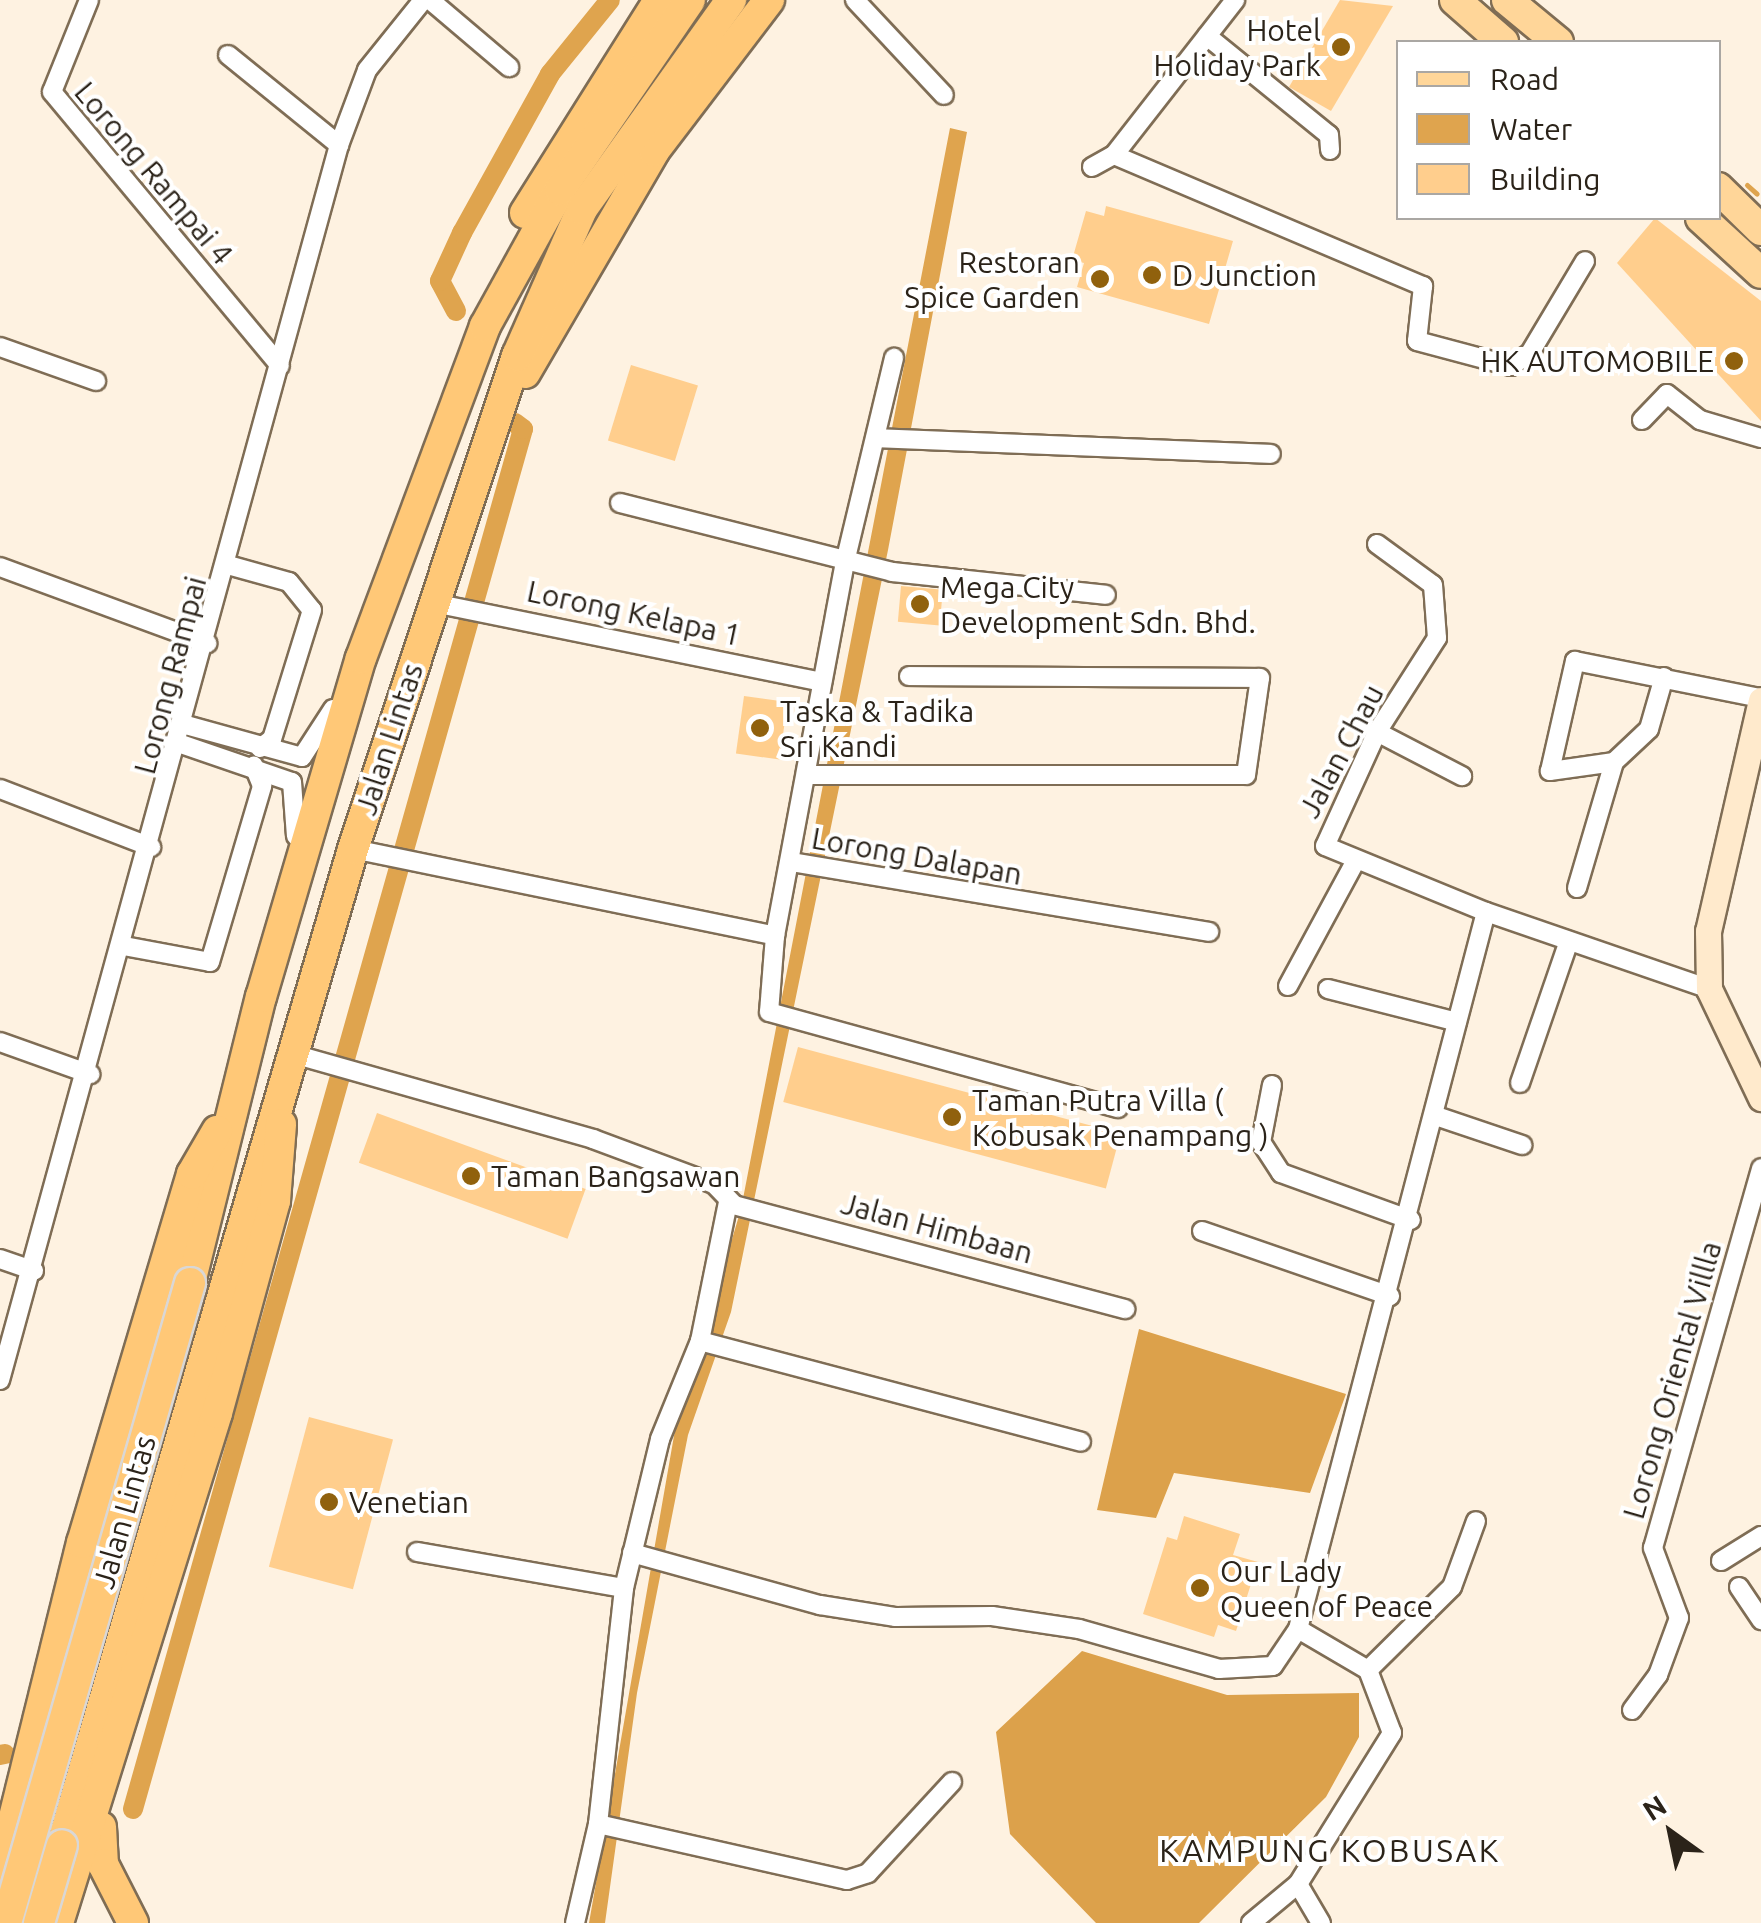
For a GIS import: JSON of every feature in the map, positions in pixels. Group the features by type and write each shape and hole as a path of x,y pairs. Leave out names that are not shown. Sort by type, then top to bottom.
{"highway":[{"name":"Jalan Lintas","path":"464,364 486,291 552,159 659,0"},
{"name":"Jalan Lintas","path":"6,1923 190,1283 235,1100 411,483 464,364 536,228 690,0"},
{"name":"Jalan Lintas","path":"38,1923 232,1252 280,1116 312,1058 367,851 491,432 546,275 582,209 730,0"},
{"name":"Jalan Lintas","path":"491,432 654,152 769,0"},
{"name":"Jalan Lintas","path":"3,1865 16,1786 192,1174 235,1100"},
{"name":"Jalan Lintas","path":"58,1923 106,1794 275,1201 280,1116"},
{"path":"0,1813 16,1786"},
{"path":"106,1794 103,1864 133,1923"},
{"path":"3,1865 11,1899 30,1920 62,1906 77,1876"}],"main road":[{"path":"1455,0 1500,40"},
{"path":"1507,0 1556,40"},
{"path":"1721,191 1761,230"},
{"path":"1703,220 1761,272"},
{"path":"1761,699 1708,931 1709,988 1761,1098"}],"street":[{"name":"Lorong Rampai 4","path":"89,0 52,92 280,366"},
{"name":"Lorong Rampai","path":"0,1380 90,1074 338,145 367,70 426,0"},
{"path":"426,0 510,67"},
{"path":"855,0 944,95"},
{"path":"1092,167 1114,155 1235,0"},
{"path":"1206,36 1329,134 1330,150"},
{"path":"228,55 338,145"},
{"path":"1114,155 1423,286 1417,341 1511,366 1530,353 1585,261"},
{"path":"0,347 96,381"},
{"path":"792,862 813,774 822,682 846,558 883,439 894,358"},
{"path":"1642,420 1667,394 1700,420 1761,438"},
{"path":"883,439 919,446 1271,454"},
{"path":"620,503 892,572 1106,594"},
{"name":"Jalan Chau","path":"1354,864 1325,846 1326,831 1377,732 1437,638 1441,608 1432,585 1378,544"},
{"path":"124,946 210,962 262,786 257,757 272,738 312,610 289,582 228,565"},
{"path":"0,567 206,643"},
{"name":"Lorong Kelapa 1","path":"443,603 822,682"},
{"path":"257,757 310,752 361,658"},
{"path":"1614,762 1550,771 1568,670 1584,658 1761,699"},
{"path":"813,774 1246,774 1260,678 909,676"},
{"path":"1576,888 1614,762 1648,729 1664,677"},
{"path":"1377,732 1462,776"},
{"path":"183,734 257,757 292,782 300,808 274,960"},
{"path":"0,790 151,846"},
{"path":"367,851 430,870 776,936"},
{"name":"Lorong Dalapan","path":"1118,1108 818,1029 769,1012 776,936 792,862 831,872 1209,932"},
{"path":"1288,986 1354,864 1709,988"},
{"path":"640,1556 896,1617 992,1616 1080,1629 1219,1669 1273,1666 1298,1629 1412,1220 1486,912"},
{"path":"1520,1083 1569,941"},
{"path":"1328,988 1457,1022"},
{"path":"0,1042 90,1074"},
{"path":"312,1058 372,1079 593,1139 714,1184 731,1203 700,1341 660,1438 640,1556 624,1588 607,1826 575,1923"},
{"path":"1272,1086 1261,1142 1281,1173 1412,1220"},
{"path":"1439,1117 1522,1145"},
{"name":"Lorong Oriental Villla","path":"1632,1710 1658,1675 1679,1618 1653,1548 1761,1168"},
{"name":"Jalan Himbaan","path":"731,1203 1125,1309"},
{"path":"1202,1231 1390,1296"},
{"path":"0,1259 34,1271"},
{"path":"700,1341 1081,1442"},
{"path":"1368,1670 1452,1587 1476,1521"},
{"path":"1721,1561 1761,1536"},
{"path":"417,1552 624,1588"},
{"path":"1739,1587 1761,1620"},
{"path":"1251,1923 1298,1884 1385,1757 1392,1733 1368,1670 1298,1629"},
{"path":"607,1826 858,1879 952,1782"},
{"path":"1298,1884 1320,1923"}],"shaded area":[{"path":"1139,1329 1346,1394 1310,1493 1174,1473 1156,1518 1097,1510"},
{"path":"1082,1651 1227,1695 1359,1693 1359,1737 1326,1797 1199,1923 1096,1923 1010,1834 996,1732"}],"water":[{"path":"950,128 967,132 888,550 731,1312 688,1435 637,1693 605,1923 589,1923 675,1430 741,1209"}],"building":[{"name":"Hotel Holiday Park","path":"1340,0 1393,6 1331,111 1289,87"},
{"name":"D Junction","path":"1106,206 1233,241 1209,324 1077,287 1084,263 1072,260 1086,211 1104,216"},
{"name":"HK AUTOMOBILE","path":"1653,220 1658,220 1761,301 1761,421 1617,263"},
{"path":"631,365 698,385 675,461 608,441"},
{"name":"Mega City Development Sdn. Bhd.","path":"901,586 943,590 940,626 898,622"},
{"name":"Taska & Tadika Sri Kandi","path":"744,696 788,702 779,760 736,753"},
{"name":"Taman Putra Villa ( Kobusak Penampang )","path":"798,1047 1121,1133 1106,1189 783,1102"},
{"name":"Taman Bangsawan","path":"377,1113 586,1189 567,1239 359,1163"},
{"name":"Venetian","path":"309,1417 393,1440 353,1589 269,1567"},
{"name":"Our Lady Queen of Peace","path":"1184,1516 1240,1534 1233,1555 1258,1562 1236,1631 1218,1625 1214,1637 1143,1614 1167,1537 1177,1540"}],"waterway":[{"path":"456,311 440,281 462,233 550,74 610,0"},
{"path":"1747,185 1757,194"},
{"path":"133,1809 523,429 515,423"},
{"path":"0,1755 5,1754"}],"place":[{"name":"Hotel Holiday Park","path":"1341,47"},
{"name":"D Junction","path":"1152,275"},
{"name":"Restoran Spice Garden","path":"1100,279"},
{"name":"HK AUTOMOBILE","path":"1734,361"},
{"name":"Mega City Development Sdn. Bhd.","path":"920,604"},
{"name":"Taska & Tadika Sri Kandi","path":"760,728"},
{"name":"Taman Putra Villa ( Kobusak Penampang )","path":"952,1117"},
{"name":"Taman Bangsawan","path":"471,1176"},
{"name":"Venetian","path":"329,1502"},
{"name":"Our Lady Queen of Peace","path":"1200,1588"}],"district":[{"name":"KAMPUNG KOBUSAK","path":"1330,1850"}]}
